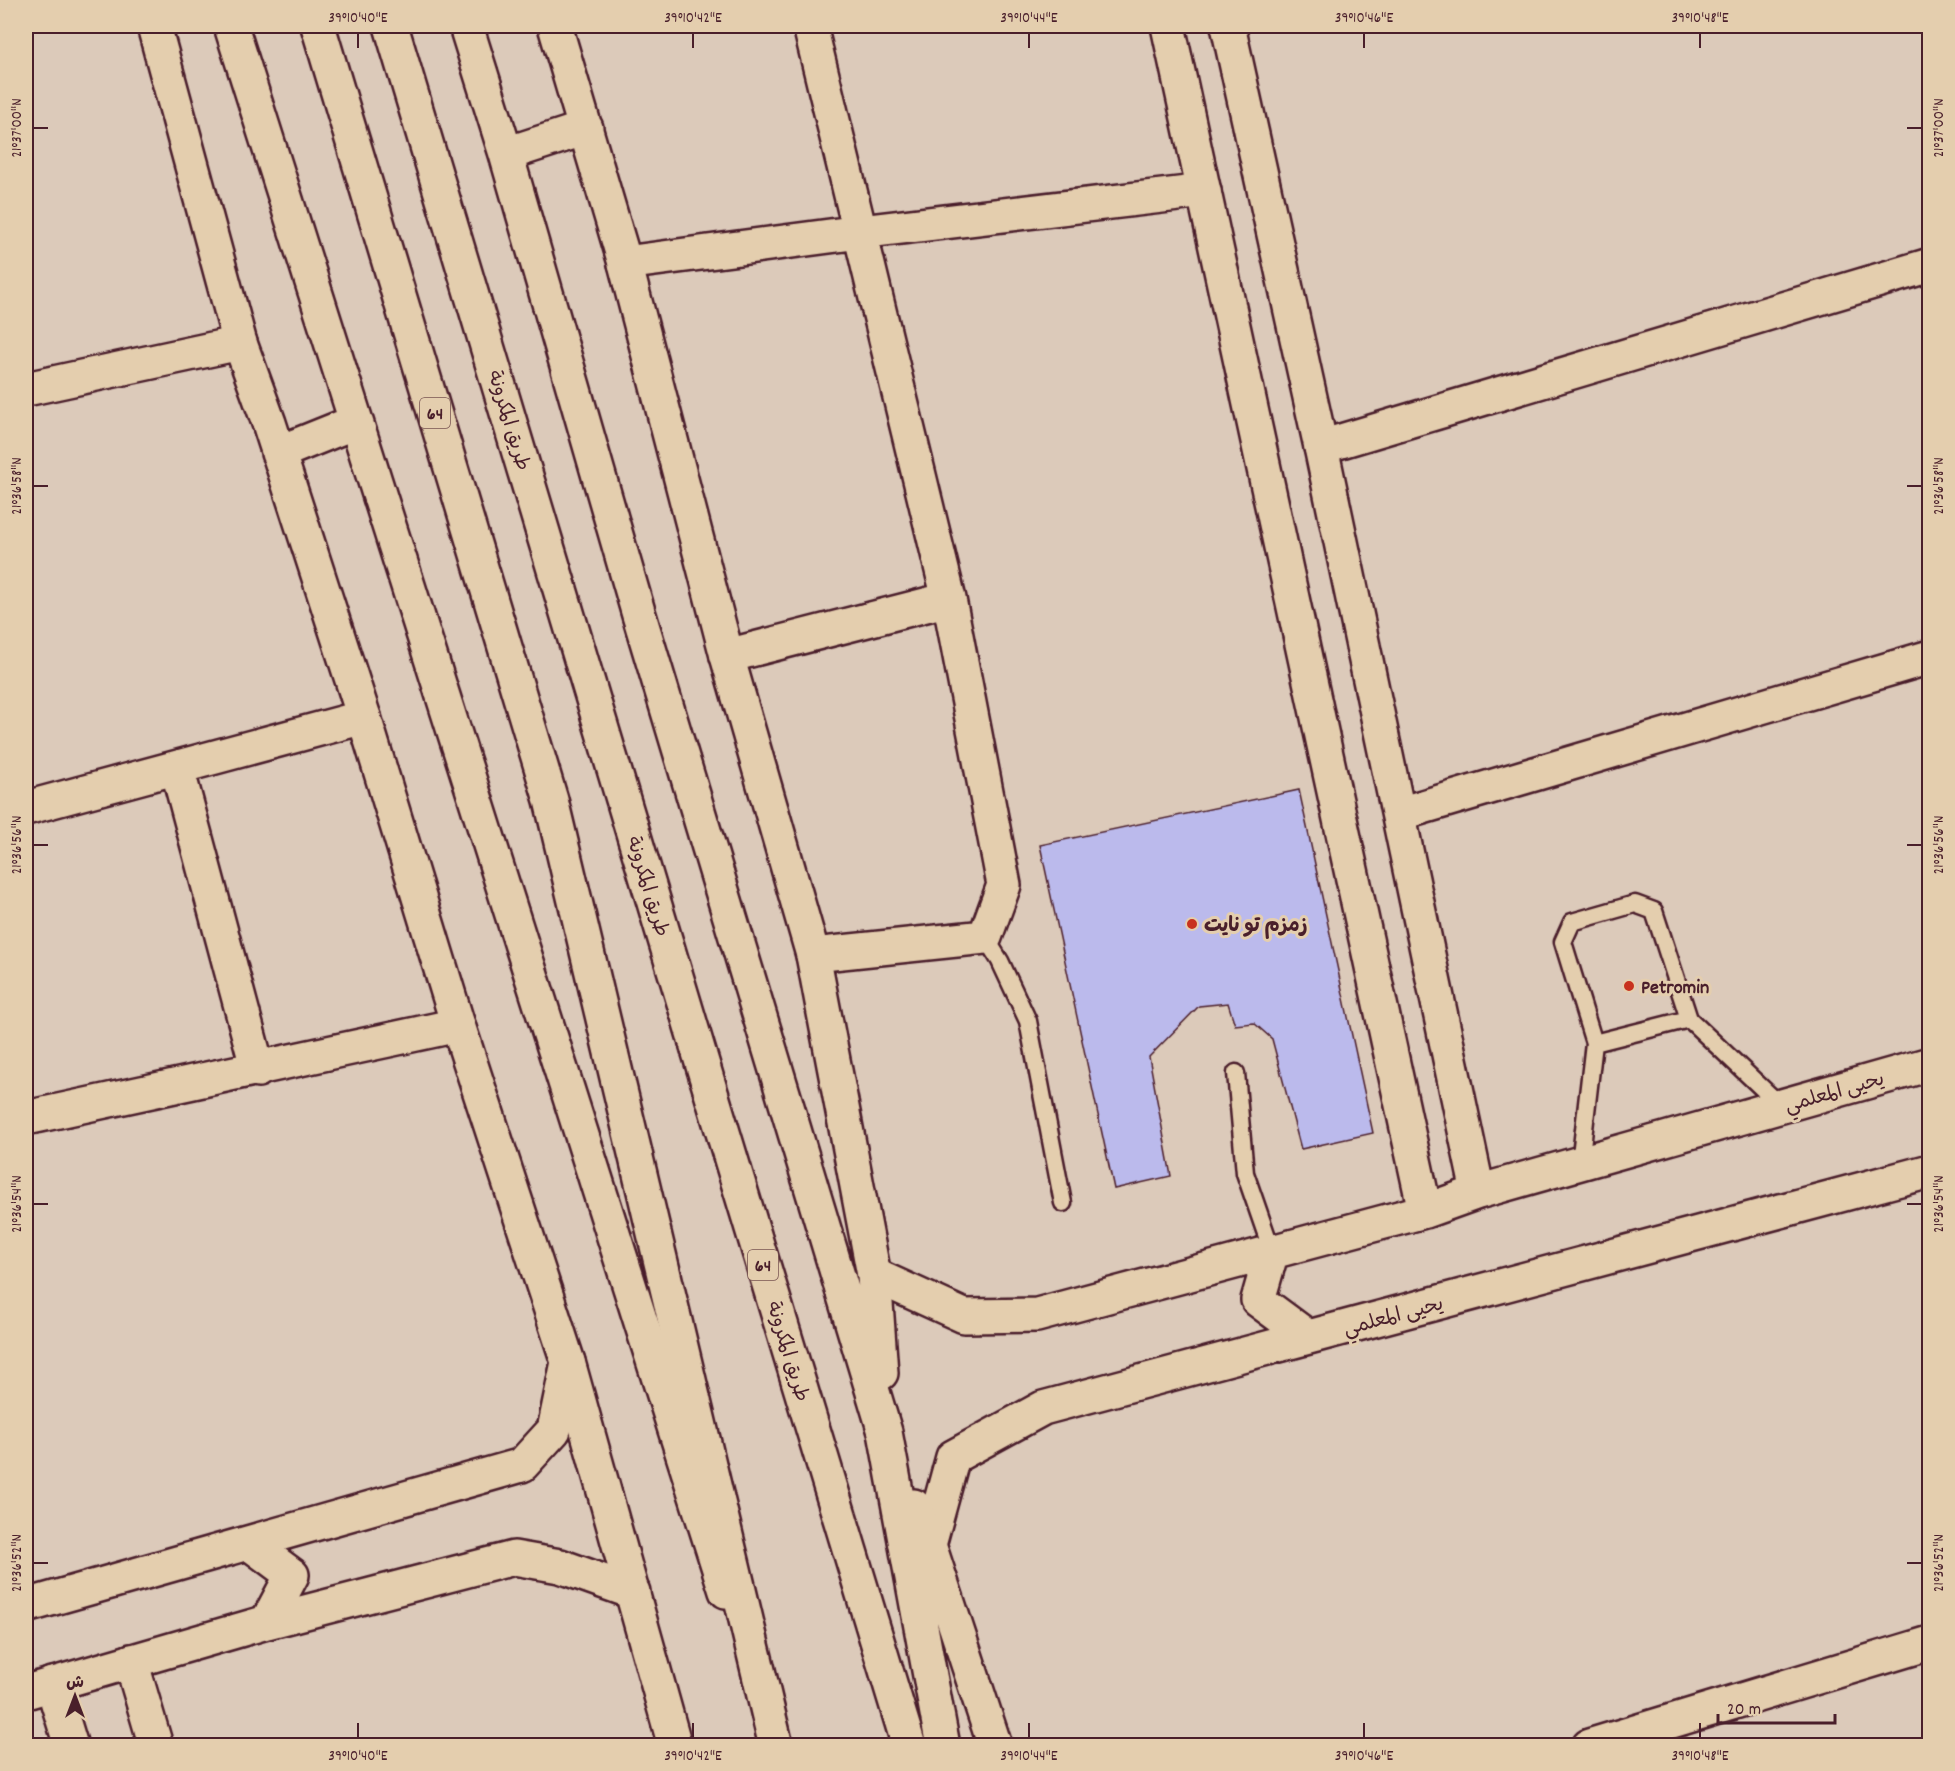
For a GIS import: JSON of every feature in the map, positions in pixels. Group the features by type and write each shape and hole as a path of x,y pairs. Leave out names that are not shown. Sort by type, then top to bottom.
{"street":[{"path":"154,26 240,343 364,717 458,1025 568,1362 677,1746"},
{"path":"231,26 775,1746"},
{"name":"64","path":"318,26 551,800 775,1746"},
{"name":"طريق المكرونة","path":"391,26 909,1746"},
{"path":"466,26 506,154 639,615 885,1432 929,1545 995,1746"},
{"path":"555,26 626,263 727,656 813,955 874,1275 885,1432 943,1746"},
{"path":"810,26 949,600 1004,885 985,937 813,955"},
{"path":"1168,26 1425,1210"},
{"path":"1233,26 1478,1192"},
{"path":"506,154 586,128"},
{"path":"626,263 1203,191"},
{"path":"1321,447 1929,265"},
{"path":"26,388 240,343"},
{"path":"278,453 356,422"},
{"path":"727,656 949,600"},
{"path":"1399,814 1929,657"},
{"path":"26,808 364,717"},
{"path":"177,768 258,1070"},
{"path":"26,1118 258,1070 458,1025"},
{"name":"يحيى المعلمي","path":"874,1275 964,1317 1037,1315 1425,1210 1478,1192 1929,1064"},
{"name":"يحيى المعلمي","path":"929,1545 953,1457 1043,1408 1929,1171"},
{"path":"1272,1251 1258,1300 1308,1337"},
{"path":"26,1606 522,1465 554,1430 568,1362"},
{"path":"249,1543 292,1575 267,1622"},
{"path":"71,1746 39,1688 267,1622 514,1558 560,1566 633,1592"},
{"path":"1589,1746 1929,1643"},
{"path":"131,1661 156,1746"}],"lane":[{"path":"1580,1164 1594,1043 1563,942 1572,922 1635,904 1654,911 1689,1019 1781,1106"},
{"path":"985,937 1000,961 1028,1021 1063,1203"},
{"path":"1594,1043 1689,1019"},
{"path":"1236,1073 1245,1173 1272,1251"}],"building":[{"name":"زمزم تو نايت","path":"1299,790 1373,1133 1301,1149 1272,1039 1254,1023 1235,1025 1228,1003 1199,1006 1149,1057 1171,1176 1114,1189 1040,845"}],"place":[{"name":"زمزم تو نايت","path":"1192,924"},
{"name":"Petromin","path":"1629,986"}]}
